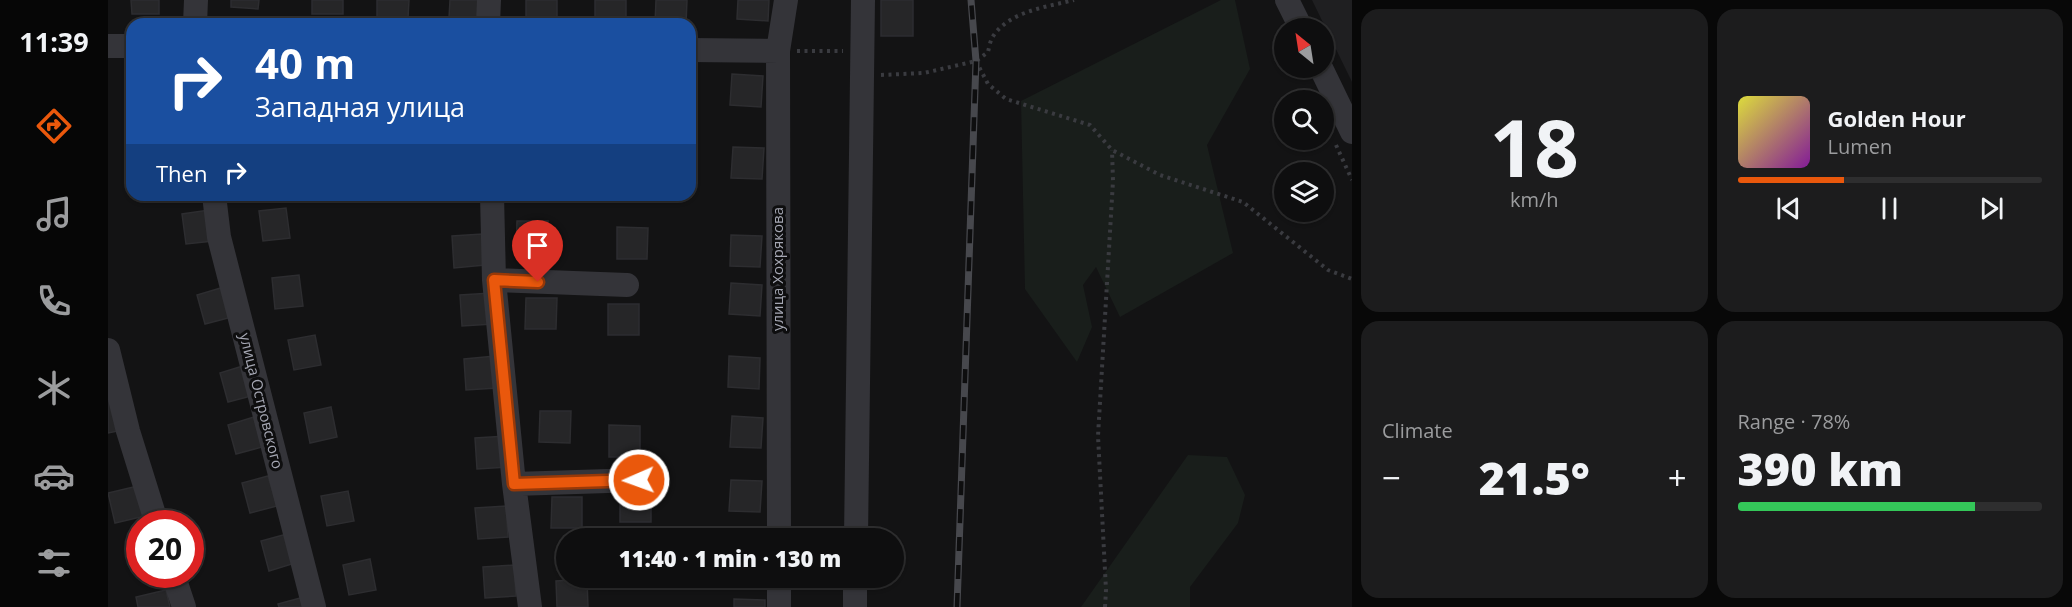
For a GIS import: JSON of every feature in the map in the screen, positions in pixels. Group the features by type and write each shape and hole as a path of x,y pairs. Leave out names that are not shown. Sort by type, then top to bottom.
{"street":[{"path":"195,18 196,0"},
{"path":"488,18 489,0"},
{"name":"улица Хохрякова","path":"779,528 778,51 786,0"},
{"path":"856,528 863,0"},
{"path":"1287,0 1296,18"},
{"path":"108,46 126,46"},
{"path":"696,50 778,51"},
{"path":"1325,78 1352,132"},
{"name":"улица Островского","path":"215,201 219,237 314,607"},
{"path":"492,201 494,280 514,484 530,607"},
{"path":"494,280 627,285"},
{"path":"108,350 128,431 153,510"},
{"path":"514,484 639,480"},
{"path":"178,588 184,607"},
{"path":"779,588 779,607"},
{"path":"855,588 855,607"}],"path":[{"path":"863,76 924,73 976,61 988,52 991,39 1007,22 1024,14 1074,0"},
{"path":"778,51 863,51"},
{"path":"976,61 988,84 1006,99 1090,125 1112,150 1161,175 1243,202 1328,270 1352,279"},
{"path":"1105,607 1098,436 1113,181 1112,150"}],"shaded area":[{"path":"1221,0 1235,0 1250,69 1207,145 1233,253 1120,317 1096,267 1083,285 1092,327 1077,362 1025,289 1021,101"},
{"path":"1312,0 1352,0 1352,82 1334,45 1334,18 1321,18"},
{"path":"1188,455 1227,457 1245,495 1238,523 1190,587 1190,607 1081,607"}],"building":[{"path":"131,0 159,0 159,14 132,14"},
{"path":"231,0 259,0 258,9 231,7"},
{"path":"312,0 343,0 343,14 312,14"},
{"path":"377,0 409,0 408,18 377,18"},
{"path":"450,0 481,0 480,18 449,18"},
{"path":"526,0 557,0 557,18 526,18"},
{"path":"595,0 626,0 626,18 595,18"},
{"path":"656,0 687,0 686,18 655,18"},
{"path":"738,0 769,0 768,21 737,19"},
{"path":"881,0 913,0 913,36 881,36"},
{"path":"732,74 763,76 761,107 730,105"},
{"path":"733,147 764,148 762,179 731,178"},
{"path":"286,208 290,238 263,241 259,211"},
{"path":"209,210 213,241 186,244 182,214"},
{"path":"517,221 548,221 547,252 516,252"},
{"path":"617,227 648,228 647,259 617,259"},
{"path":"482,234 485,265 454,268 452,236"},
{"path":"731,235 762,236 760,267 730,266"},
{"path":"299,275 303,306 275,309 272,278"},
{"path":"731,283 762,285 760,316 729,314"},
{"path":"224,287 232,317 205,324 197,295"},
{"path":"491,293 493,324 462,326 460,295"},
{"path":"526,298 557,298 556,329 525,329"},
{"path":"608,304 639,304 639,335 608,335"},
{"path":"315,335 321,365 294,370 288,340"},
{"path":"495,356 497,388 466,390 464,359"},
{"path":"729,356 760,358 759,389 728,387"},
{"path":"246,365 255,395 228,402 220,373"},
{"path":"108,401 110,401 118,431 108,433"},
{"path":"331,407 337,437 310,443 304,413"},
{"path":"540,411 571,411 570,443 539,442"},
{"path":"732,416 763,418 761,448 730,447"},
{"path":"254,417 262,447 236,454 228,425"},
{"path":"609,425 640,426 640,457 609,457"},
{"path":"506,436 508,467 477,469 475,438"},
{"path":"268,476 277,506 250,513 242,483"},
{"path":"731,480 762,481 760,512 729,511"},
{"path":"138,486 144,510 126,510 126,520 115,523 108,493"},
{"path":"348,491 354,521 327,526 321,496"},
{"path":"620,491 651,491 651,522 620,522"},
{"path":"552,497 582,497 582,528 551,528"},
{"path":"506,506 508,537 478,539 475,508"},
{"path":"287,534 295,563 269,571 261,541"},
{"path":"370,559 376,590 349,595 343,565"},
{"path":"514,565 516,596 485,598 483,567"},
{"path":"556,588 587,588 588,607 557,607"},
{"path":"166,590 170,607 138,607 136,597"},
{"path":"304,597 307,607 279,607 278,604"},
{"path":"734,599 765,600 765,607 734,607"}],"railway":[{"path":"957,607 976,61 971,0"}],"route":[{"path":"538,282 494,280 514,484 639,480"}]}
